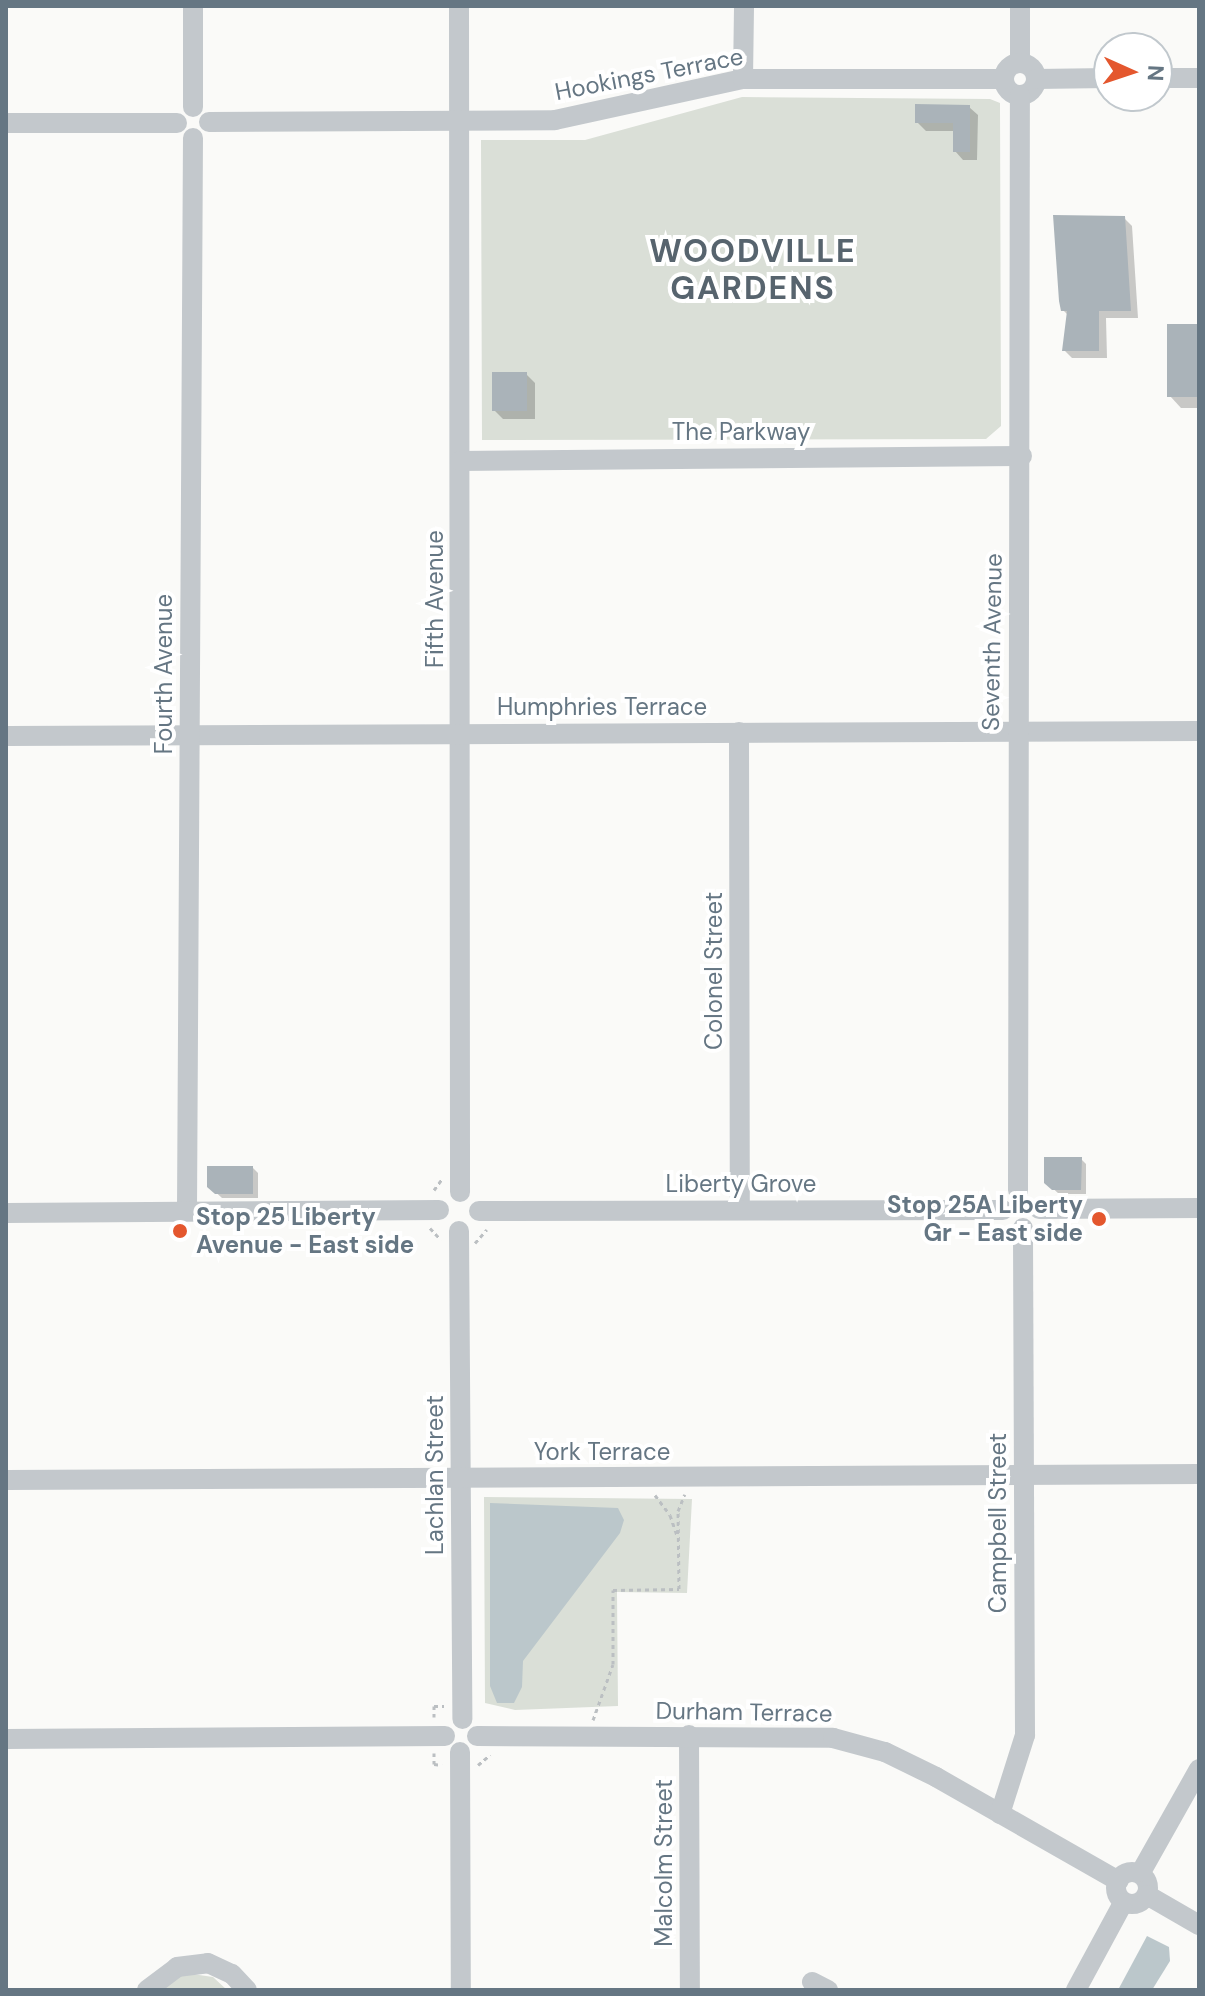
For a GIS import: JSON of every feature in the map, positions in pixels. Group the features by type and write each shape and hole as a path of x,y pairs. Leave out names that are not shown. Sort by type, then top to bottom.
{"street":[{"path":"6,123 177,123 193,107 193,6"},
{"name":"Fifth Avenue","path":"459,6 460,1192"},
{"path":"743,79 744,6"},
{"path":"1020,6 1020,63"},
{"path":"1020,63 1029,66 1036,79 1033,88 1020,95 1011,92 1004,79 1011,66 1020,63"},
{"path":"1036,79 1093,78"},
{"path":"1173,78 1199,78"},
{"name":"Hookings Terrace","path":"209,122 459,122 575,118 743,79 1004,79"},
{"name":"Seventh Avenue","path":"1018,1190 1016,732 1022,456 1020,95"},
{"path":"177,123 180,132 193,138 206,132 209,122 205,112 193,107"},
{"name":"Fourth Avenue","path":"187,1210 193,138"},
{"name":"The Parkway","path":"460,461 1022,456"},
{"name":"Humphries Terrace","path":"6,736 1199,731"},
{"name":"Colonel Street","path":"739,732 740,1209"},
{"path":"1039,1209 1035,1200 1018,1190 1003,1210 1006,1219 1023,1228 1039,1209 1199,1208"},
{"path":"460,1192 471,1196 479,1211 473,1225 459,1231 444,1225 439,1210 446,1196 460,1192"},
{"path":"6,1213 439,1210"},
{"name":"Liberty Grove","path":"479,1211 1003,1210"},
{"name":"Campbell Street","path":"1000,1814 1025,1735 1023,1228"},
{"name":"Lachlan Street","path":"459,1231 462,1719"},
{"name":"York Terrace","path":"6,1480 1199,1474"},
{"path":"462,1719 475,1726 477,1736 470,1749 460,1752 449,1747 445,1736 447,1726 462,1719"},
{"name":"Malcolm Street","path":"689,1735 690,1990"},
{"path":"6,1739 445,1736"},
{"name":"Durham Terrace","path":"477,1736 833,1738 885,1752 1118,1881"},
{"path":"460,1752 461,1990"},
{"path":"1141,1872 1199,1769"},
{"path":"1141,1872 1147,1878 1147,1895 1133,1904 1123,1903 1117,1896 1118,1881 1124,1873 1141,1872"},
{"path":"1147,1895 1199,1925"},
{"path":"1076,1990 1123,1903"},
{"path":"147,1990 166,1972 208,1963 232,1974 247,1990"}],"path":[{"path":"593,1736 593,1711 613,1664 613,1590 679,1589 678,1511 685,1493 653,1493 670,1515 678,1538"}],"shaded area":[{"path":"742,97 990,99 1000,103 1001,426 986,439 482,440 481,140 585,140"},
{"path":"484,1497 692,1499 687,1593 617,1592 618,1706 515,1710 485,1703"},
{"path":"490,1503 618,1508 624,1520 620,1533 523,1661 522,1687 514,1703 497,1703 490,1686"},
{"path":"1147,1936 1169,1947 1170,1961 1152,1990 1118,1990"},
{"path":"185,1973 213,1977 227,1990 156,1990"}],"building":[{"path":"915,104 970,105 970,152 953,152 953,123 915,123"},
{"path":"1053,215 1125,216 1131,311 1099,311 1099,351 1062,351 1067,311 1061,311 1059,301"},
{"path":"1167,324 1199,324 1199,397 1167,397"},
{"path":"492,372 527,372 527,411 492,411"},
{"path":"1044,1157 1082,1157 1081,1190 1052,1190 1044,1183"},
{"path":"207,1166 253,1166 253,1194 215,1194 207,1187"}],"place":[{"name":"Stop 25A Liberty Gr - East side","path":"1099,1219"},
{"name":"Stop 25 Liberty Avenue - East side","path":"180,1231"}],"district":[{"name":"WOODVILLE GARDENS","path":"753,270"}]}
